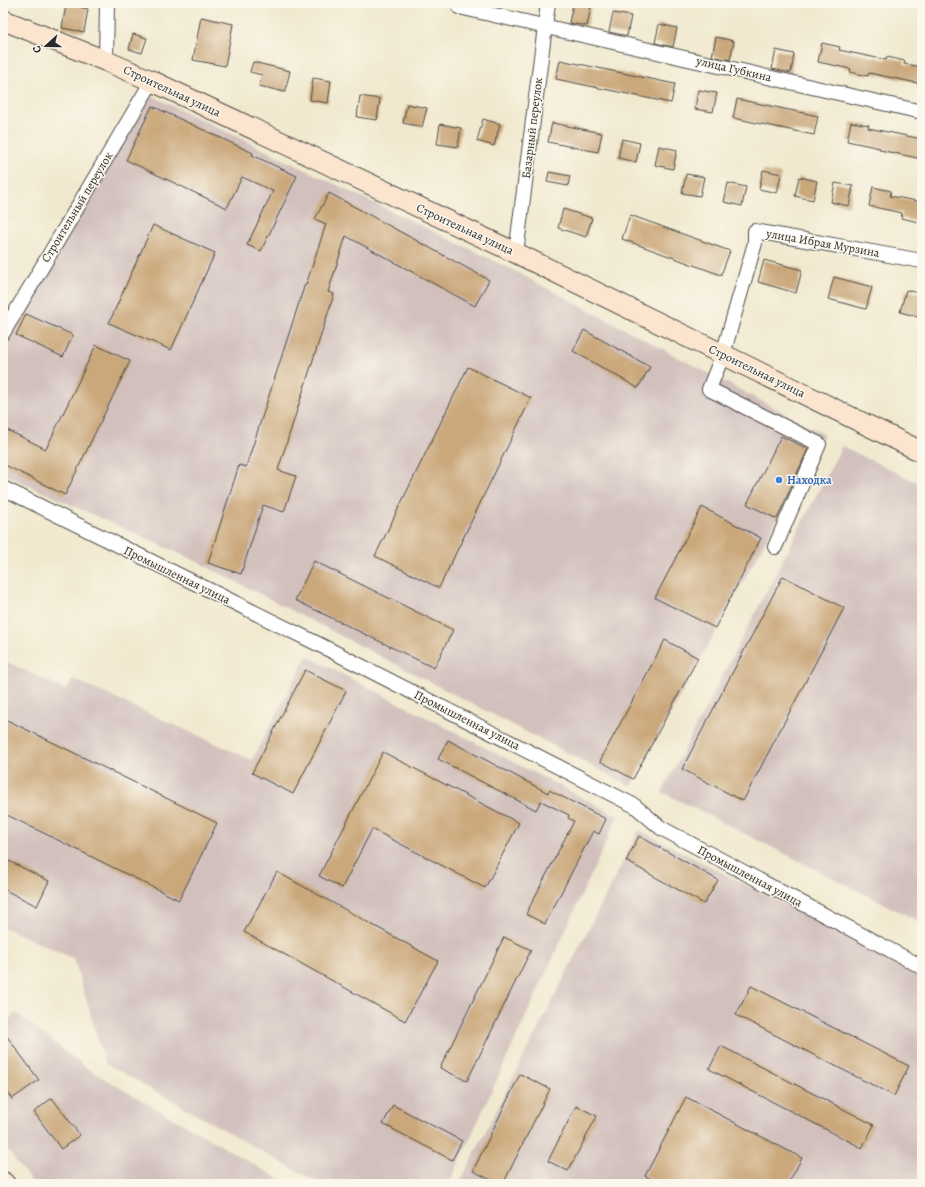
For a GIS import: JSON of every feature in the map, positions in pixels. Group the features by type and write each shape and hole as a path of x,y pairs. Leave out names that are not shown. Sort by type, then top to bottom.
{"main road":[{"name":"Строительная улица","path":"3,20 152,81 516,253 922,452"}],"street":[{"path":"106,61 107,3"},
{"name":"Базарный переулок","path":"516,253 548,3"},
{"name":"улица Губкина","path":"459,7 922,112"},
{"name":"Строительный переулок","path":"3,333 152,81"},
{"name":"улица Ибрая Мурзина","path":"723,354 755,243 755,231 922,261"},
{"path":"723,354 709,389 818,444 775,547"},
{"name":"Промышленная улица","path":"3,488 320,645 635,806 661,828 922,967"}],"shaded area":[{"path":"148,94 505,266 824,434 631,786 200,563 3,474 3,348"},
{"path":"842,446 922,485 922,923 662,792"},
{"path":"307,656 618,816 449,1184 320,1184 105,1063 74,959 6,928 3,928 3,660 66,690 73,679 252,760"},
{"path":"639,830 922,975 922,1184 459,1184"},
{"path":"17,1013 86,1068 288,1184 33,1184 3,1144 3,1023"}],"building":[{"path":"573,4 591,7 587,26 569,23"},
{"path":"66,5 88,9 84,32 62,28"},
{"path":"613,13 631,16 627,36 609,32"},
{"path":"201,17 233,24 225,66 193,60"},
{"path":"659,24 677,28 673,47 655,43"},
{"path":"133,34 147,38 142,53 129,49"},
{"path":"716,37 734,41 730,60 712,56"},
{"path":"822,43 840,47 839,50 886,60 887,57 905,61 904,64 922,67 922,84 869,73 868,76 850,72 851,69 818,62"},
{"path":"776,50 794,54 791,73 772,69"},
{"path":"560,60 675,84 671,103 556,79"},
{"path":"253,62 290,71 285,92 259,86 262,75 250,72"},
{"path":"313,78 331,81 328,103 310,100"},
{"path":"698,90 717,93 713,112 695,109"},
{"path":"360,96 380,99 377,120 357,117"},
{"path":"737,99 818,116 814,135 733,118"},
{"path":"407,104 427,108 422,127 403,123"},
{"path":"152,106 253,153 252,155 297,176 261,251 247,245 273,191 242,177 227,208 126,160"},
{"path":"483,119 500,124 494,146 477,141"},
{"path":"851,122 869,125 868,128 922,139 922,159 847,141"},
{"path":"552,123 602,133 598,152 548,142"},
{"path":"440,124 461,128 458,147 437,144"},
{"path":"622,139 640,143 636,162 618,158"},
{"path":"659,146 677,150 673,169 655,165"},
{"path":"763,170 781,174 777,193 759,189"},
{"path":"549,172 570,176 568,186 547,182"},
{"path":"686,174 704,177 700,196 682,193"},
{"path":"799,177 817,181 813,200 795,196"},
{"path":"728,183 746,187 742,206 724,202"},
{"path":"835,183 853,186 849,206 831,202"},
{"path":"873,187 891,191 890,196 922,202 919,222 901,218 902,213 869,206"},
{"path":"329,193 489,280 475,306 346,236 328,292 334,294 278,470 296,476 284,512 263,505 241,574 208,563 239,465 246,467 326,224 315,219"},
{"path":"563,209 592,218 586,237 558,228"},
{"path":"630,215 730,251 721,275 622,239"},
{"path":"153,225 215,253 171,350 109,323"},
{"path":"764,260 802,270 796,293 758,282"},
{"path":"834,277 872,287 866,309 828,299"},
{"path":"906,290 922,294 922,318 900,312"},
{"path":"26,314 73,335 63,357 16,335"},
{"path":"584,330 650,367 638,388 573,351"},
{"path":"96,345 130,361 65,495 3,464 3,428 46,449"},
{"path":"468,367 531,398 439,588 375,556"},
{"path":"781,436 808,449 777,519 747,504"},
{"path":"702,507 761,538 715,628 655,598"},
{"path":"314,561 453,630 434,668 295,600"},
{"path":"783,576 844,608 743,801 682,769"},
{"path":"665,640 698,658 633,779 600,761"},
{"path":"305,670 346,691 293,794 252,773"},
{"path":"3,718 217,823 179,900 3,813"},
{"path":"448,740 548,793 549,790 606,819 599,834 593,831 545,924 526,914 574,821 568,818 569,815 541,801 536,810 438,759"},
{"path":"383,752 519,823 485,888 372,829 342,888 319,876"},
{"path":"639,836 718,880 704,904 626,861"},
{"path":"3,858 49,881 37,906 3,889"},
{"path":"277,872 438,961 405,1021 244,932"},
{"path":"504,937 531,950 467,1081 440,1068"},
{"path":"751,986 909,1066 894,1096 736,1015"},
{"path":"3,1031 39,1080 12,1099 3,1087"},
{"path":"721,1046 874,1125 862,1148 709,1069"},
{"path":"520,1074 550,1089 503,1184 499,1184 473,1171"},
{"path":"686,1097 802,1158 788,1184 661,1184 645,1176"},
{"path":"52,1098 80,1135 61,1149 34,1112"},
{"path":"393,1105 462,1141 452,1160 383,1124"},
{"path":"576,1106 597,1116 568,1171 548,1161"}],"place":[{"name":"Находка","path":"779,480"}]}
